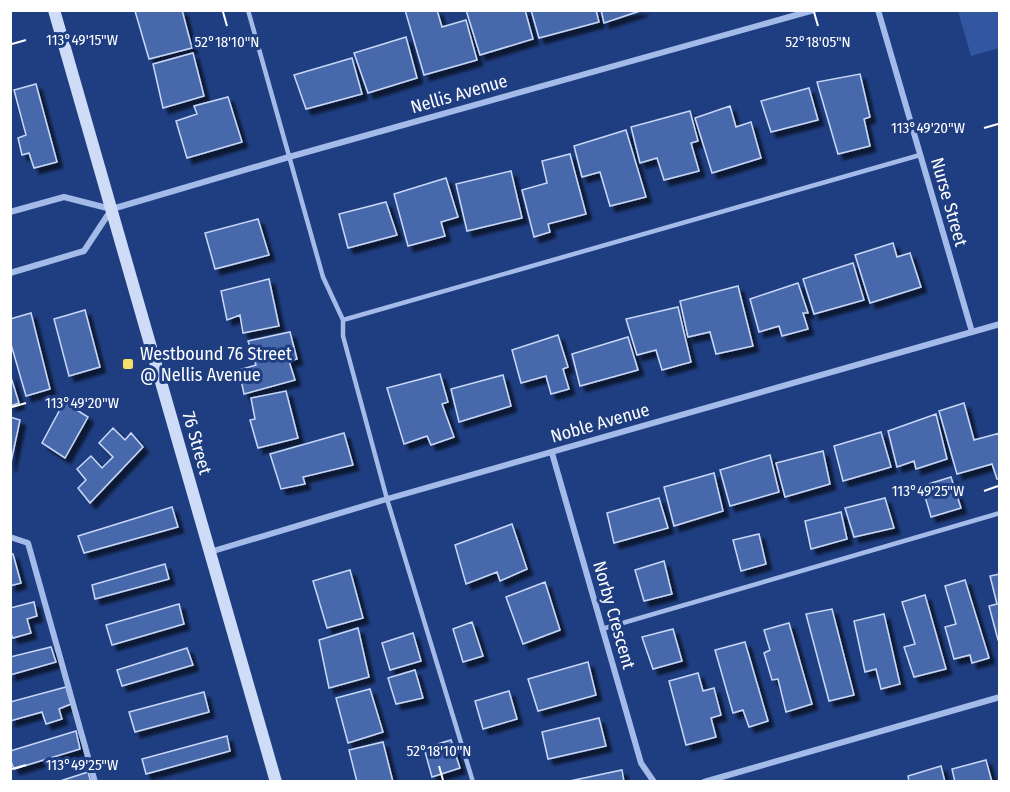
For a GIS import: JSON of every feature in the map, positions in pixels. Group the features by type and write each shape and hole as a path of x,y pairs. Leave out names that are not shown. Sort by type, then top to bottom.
{"street":[{"name":"76 Street","path":"54,10 276,782"},
{"name":"Nellis Avenue","path":"112,209 814,10"},
{"name":"Nurse Street","path":"878,10 972,332"},
{"path":"10,212 64,197 112,209 84,250 10,273"},
{"name":"Noble Avenue","path":"209,552 999,324"},
{"name":"Norby Crescent","path":"552,453 641,763 654,782"},
{"path":"10,537 28,543 96,782"},
{"path":"704,782 999,697"}],"lane":[{"path":"248,10 323,277 343,320 342,336 387,500 473,782"},
{"path":"343,320 920,155"},
{"path":"602,629 999,513"}],"shaded area":[{"path":"958,11 999,11 999,48 971,56"}],"building":[{"path":"182,10 192,48 149,59 135,11"},
{"path":"405,10 437,10 442,27 466,20 477,60 424,75"},
{"path":"466,10 525,10 533,39 480,55"},
{"path":"531,10 596,10 599,22 539,38"},
{"path":"601,10 643,10 604,23"},
{"path":"406,37 417,78 368,93 354,53"},
{"path":"193,53 204,96 163,108 153,64"},
{"path":"352,58 362,94 306,109 294,75"},
{"path":"860,74 870,117 864,119 870,146 838,154 817,82"},
{"path":"36,84 57,162 34,168 29,153 22,155 18,138 26,135 14,90"},
{"path":"809,88 818,120 771,132 761,101"},
{"path":"228,97 242,142 187,158 176,121 197,114 194,106"},
{"path":"730,106 736,127 751,122 761,158 712,173 695,118"},
{"path":"690,111 698,141 691,143 699,171 664,180 657,158 640,163 631,127"},
{"path":"626,130 646,197 610,206 600,172 582,177 574,146"},
{"path":"570,154 586,214 548,224 550,232 534,237 522,190 547,183 542,161"},
{"path":"511,171 522,218 467,231 456,184"},
{"path":"446,178 458,217 441,222 445,236 408,246 394,194"},
{"path":"386,202 397,235 348,248 339,214"},
{"path":"258,219 269,255 215,269 205,233"},
{"path":"893,243 897,257 910,253 921,287 870,303 855,255"},
{"path":"853,263 864,300 814,314 803,279"},
{"path":"269,279 279,326 243,333 240,315 227,320 221,291"},
{"path":"798,283 808,313 803,313 808,329 782,336 779,326 759,332 750,299"},
{"path":"738,286 753,346 716,354 710,332 688,337 680,301"},
{"path":"678,307 691,362 662,370 656,350 637,355 626,319"},
{"path":"85,310 100,367 69,376 54,319"},
{"path":"31,313 50,389 26,396 10,341 10,319"},
{"path":"290,332 297,359 289,361 295,380 244,394 239,370 256,365 248,341"},
{"path":"558,335 568,367 563,369 569,389 551,394 546,376 521,383 512,350"},
{"path":"628,337 638,370 580,386 572,354"},
{"path":"10,374 19,403 10,406"},
{"path":"440,374 448,402 442,404 454,437 431,445 427,436 404,444 387,388"},
{"path":"503,375 511,406 459,422 451,389"},
{"path":"286,391 298,438 258,448 250,420 255,419 251,398"},
{"path":"64,402 88,417 65,458 42,443"},
{"path":"964,403 974,440 1000,433 1000,478 997,479 992,464 957,474 939,411"},
{"path":"936,414 947,459 916,469 914,461 897,467 888,431"},
{"path":"10,417 20,420 10,467"},
{"path":"113,428 125,440 131,433 143,447 90,503 78,488 86,480 77,469 91,456 102,468 113,457 99,443"},
{"path":"881,432 891,467 843,481 834,446"},
{"path":"344,433 353,465 303,477 305,484 281,489 270,454"},
{"path":"823,451 830,484 785,497 776,463"},
{"path":"770,455 779,492 730,506 720,470"},
{"path":"714,473 723,511 674,526 664,487"},
{"path":"951,477 961,508 931,517 922,486"},
{"path":"659,498 668,528 614,543 607,513"},
{"path":"885,498 894,528 854,537 845,508"},
{"path":"172,507 178,527 84,553 78,536"},
{"path":"841,512 847,539 811,549 805,521"},
{"path":"512,524 527,569 500,581 497,572 466,584 455,545"},
{"path":"759,534 766,564 741,571 733,540"},
{"path":"10,554 13,554 21,583 10,586"},
{"path":"664,561 672,594 644,601 635,570"},
{"path":"165,564 169,579 95,599 92,585"},
{"path":"350,570 363,618 327,628 313,581"},
{"path":"1000,574 1000,640 998,640 989,606 997,604 990,576"},
{"path":"965,580 989,658 972,663 970,655 954,659 945,627 956,624 945,586"},
{"path":"545,582 560,630 523,644 506,597"},
{"path":"925,595 946,669 914,677 904,647 915,644 902,602"},
{"path":"34,602 37,616 27,619 31,633 13,638 10,632 10,608"},
{"path":"179,604 184,624 112,645 106,625"},
{"path":"832,609 854,695 829,701 806,614"},
{"path":"884,614 900,684 881,689 876,669 865,672 854,621"},
{"path":"472,622 483,656 463,662 453,629"},
{"path":"789,623 812,704 786,712 778,679 772,680 764,653 770,650 764,630"},
{"path":"358,628 369,677 329,688 319,640"},
{"path":"673,629 682,661 653,669 642,637"},
{"path":"413,633 421,661 390,670 382,643"},
{"path":"745,642 768,721 749,727 743,710 733,713 715,650"},
{"path":"51,647 56,662 10,675 10,657"},
{"path":"187,648 193,665 122,686 117,670"},
{"path":"588,662 596,695 538,711 528,679"},
{"path":"415,670 423,698 396,704 388,678"},
{"path":"698,673 703,691 714,688 721,715 711,718 716,737 686,745 669,681"},
{"path":"66,687 71,704 59,709 62,719 46,724 42,712 10,721 10,702"},
{"path":"370,689 383,732 348,743 336,698"},
{"path":"509,691 517,719 483,729 475,701"},
{"path":"204,692 209,712 135,732 129,712"},
{"path":"599,718 606,746 548,759 542,732"},
{"path":"76,731 80,749 14,769 10,751"},
{"path":"227,736 230,751 146,774 142,759"},
{"path":"451,740 460,768 432,777 424,748"},
{"path":"383,742 393,782 357,782 349,750"},
{"path":"986,760 992,782 955,782 952,769"},
{"path":"941,766 945,782 909,782 908,776"},
{"path":"622,770 624,782 565,782"},
{"path":"88,772 91,782 57,782"}],"place":[{"name":"Westbound 76 Street @ Nellis Avenue","path":"128,364"}]}
